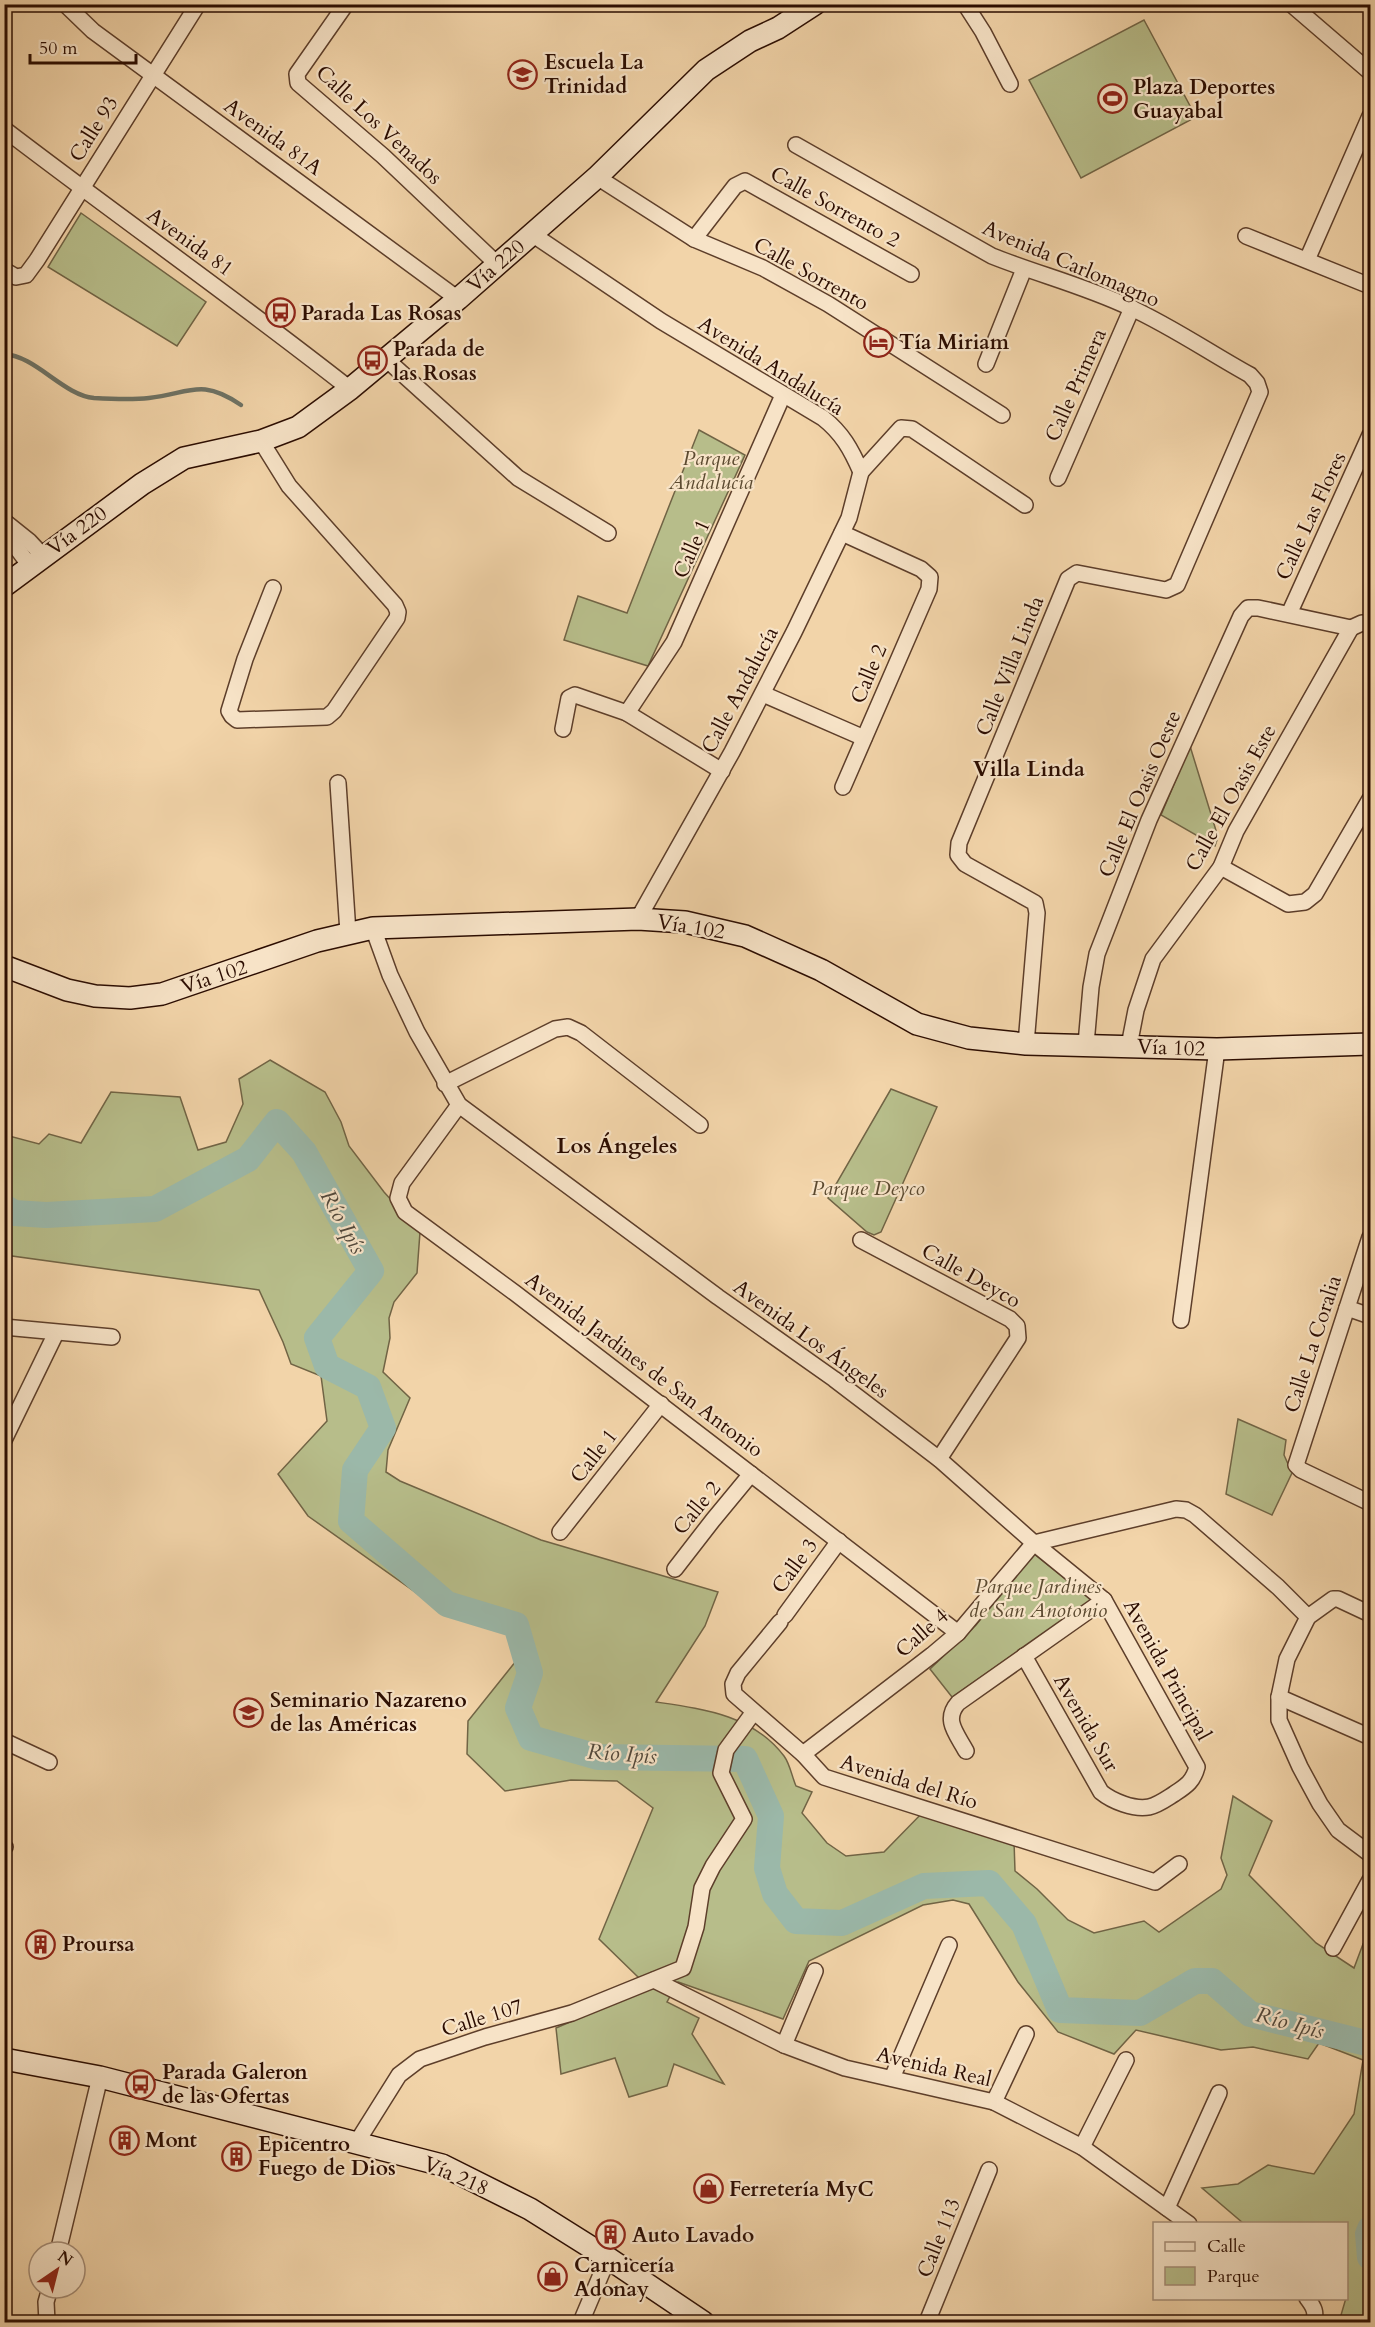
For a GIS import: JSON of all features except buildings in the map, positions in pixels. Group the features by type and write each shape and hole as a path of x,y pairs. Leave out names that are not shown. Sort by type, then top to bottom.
{"main road":[{"name":"Vía 220","path":"4,586 142,484 184,458 261,441 298,427 350,389 458,299 597,177 706,70 750,41 778,28 815,4"},
{"name":"Vía 102","path":"4,966 67,990 95,996 130,999 162,994 348,933 373,928 638,919 685,922 745,936 821,969 917,1024 969,1038 1026,1044 1217,1049 1371,1044"},
{"name":"Vía 218","path":"4,2059 100,2077 442,2165 530,2209 703,2322"}],"street":[{"name":"Avenida 81A","path":"65,4 93,31 458,299"},
{"name":"Calle 93","path":"4,270 16,277 26,275 198,4"},
{"name":"Calle Los Venados","path":"346,4 297,74 298,83 382,156 497,264"},
{"path":"965,4 983,32 1010,84"},
{"path":"1291,4 1371,72"},
{"path":"1307,260 1371,116"},
{"name":"Avenida 81","path":"4,129 278,332 350,389"},
{"name":"Avenida Carlomagno","path":"796,145 992,256 1089,290 1132,308 1250,375 1257,382 1260,392 1177,585 1167,590 1077,573 1068,579"},
{"name":"Calle Sorrento","path":"597,177 694,239 763,268 828,304 1002,416"},
{"name":"Calle Sorrento 2","path":"694,239 735,186 745,181 911,274"},
{"name":"Avenida Andalucía","path":"532,234 661,321 838,430 849,445 861,472"},
{"path":"1246,236 1371,286"},
{"path":"986,364 1024,269"},
{"name":"Calle Primera","path":"1058,478 1132,308"},
{"path":"386,359 518,478 608,533"},
{"name":"Calle 1","path":"627,713 674,642 783,395"},
{"path":"861,472 901,428 912,429 1025,505"},
{"name":"Calle Las Flores","path":"1289,615 1371,435"},
{"path":"261,441 289,486 395,605 398,612 397,618 340,702 327,717 237,720 229,711 245,659 273,588"},
{"name":"Calle Andalucía","path":"638,919 763,694 849,518 861,472"},
{"path":"5,521 29,541 36,561"},
{"path":"5,521 16,547 36,561"},
{"name":"Calle 2","path":"842,533 921,569 930,577 929,590 843,787"},
{"name":"Calle Villa Linda","path":"1026,1044 1037,913 1035,903 965,864 958,855 959,843 1068,579"},
{"name":"Calle El Oasis Oeste","path":"1086,1044 1091,987 1097,954 1149,820 1241,616 1248,608 1289,615"},
{"path":"1289,615 1351,628 1362,623 1371,623"},
{"name":"Calle El Oasis Este","path":"1129,1046 1136,1010 1153,959 1221,867 1236,831 1351,628"},
{"path":"763,694 864,738"},
{"path":"563,729 569,698 572,695 627,713 722,771"},
{"path":"338,783 348,933"},
{"path":"1221,867 1288,904 1305,902 1315,894 1371,800"},
{"name":"Avenida Los Ángeles","path":"373,928 390,975 417,1032 459,1105 718,1297 834,1379 939,1459 1034,1543"},
{"path":"445,1084 555,1029 568,1027 581,1033 700,1125"},
{"path":"1181,1320 1217,1049"},
{"name":"Avenida Jardines de San Antonio","path":"459,1105 402,1183 398,1197 405,1212 661,1404 958,1632"},
{"name":"Calle La Coralia","path":"1371,1237 1296,1465 1301,1470 1371,1503"},
{"name":"Calle Deyco","path":"861,1240 1010,1319 1017,1326 1018,1338 939,1459"},
{"path":"1347,1308 1371,1316"},
{"path":"4,1327 112,1337"},
{"path":"4,1440 56,1333"},
{"name":"Calle 1","path":"560,1532 661,1404"},
{"name":"Calle 2","path":"675,1569 752,1474"},
{"path":"1034,1543 1176,1509 1186,1510 1195,1515 1278,1587 1308,1617"},
{"name":"Calle 3","path":"782,1619 839,1541"},
{"name":"Avenida Principal","path":"1034,1543 1104,1600 1197,1767 1190,1784 1161,1802 1147,1808 1119,1802"},
{"name":"Calle 4","path":"803,1754 881,1696 958,1632 1034,1543"},
{"path":"1371,1614 1338,1599 1333,1599 1308,1617 1287,1659 1279,1697 1279,1720 1305,1776 1338,1830 1371,1854"},
{"path":"966,1750 951,1723 950,1716 958,1703 1104,1600"},
{"name":"Avenida del Río","path":"782,1619 738,1673 733,1684 734,1694 753,1713 803,1754 824,1777 1155,1882 1179,1864"},
{"name":"Avenida Sur","path":"1024,1656 1101,1792 1119,1802"},
{"path":"1279,1697 1371,1737"},
{"name":"Calle 107","path":"357,2142 399,2074 420,2059 485,2037 572,2013 683,1968 696,1927 702,1888 713,1866 744,1818 721,1773 726,1750 753,1713"},
{"path":"4,1741 49,1762"},
{"path":"1333,1948 1371,1880"},
{"path":"892,2078 949,1945"},
{"path":"784,2044 815,1971"},
{"name":"Avenida Real","path":"654,1980 784,2044 845,2068 994,2102 1082,2147 1188,2222"},
{"path":"994,2102 1026,2034"},
{"path":"1082,2147 1126,2060"},
{"path":"61,2240 100,2077"},
{"path":"1167,2208 1219,2094"},
{"name":"Calle 113","path":"927,2322 989,2170"},
{"path":"581,2322 608,2258"},
{"path":"47,2300 47,2322"},
{"path":"1308,2300 1316,2315 1313,2322"}],"green space":[{"name":"Plaza Deportes Guayabal","path":"1144,20 1196,117 1081,178 1029,80"},
{"path":"81,213 206,302 177,346 48,267"},
{"name":"Parque Andalucía","path":"699,430 745,455 648,666 564,640 578,596 627,613"},
{"path":"1190,746 1218,837 1215,846 1161,815"},
{"path":"270,1060 325,1092 341,1122 349,1146 384,1192 420,1232 417,1273 394,1302 389,1318 390,1338 383,1372 410,1398 388,1450 386,1472 400,1481 541,1540 718,1592 705,1626 656,1702 726,1716 758,1731 772,1742 786,1759 796,1786 812,1792 802,1813 827,1843 846,1856 884,1852 925,1810 1014,1841 1015,1871 1068,1920 1094,1933 1144,1921 1159,1932 1221,1889 1227,1875 1221,1858 1233,1796 1272,1821 1249,1875 1316,1943 1354,1968 1363,1944 1370,1951 1370,2322 1339,2322 1345,2300 1348,2300 1348,2222 1242,2222 1202,2188 1238,2184 1268,2165 1314,2174 1354,2114 1363,2060 1319,2043 1308,2059 1253,2047 1221,2050 1136,2030 1114,2054 1058,2032 1018,1982 969,1904 953,1900 923,1905 809,1961 783,2019 678,1982 667,2002 699,2018 692,2034 724,2084 674,2064 667,2086 629,2097 615,2058 561,2074 556,2028 647,1989 639,1978 599,1939 653,1808 617,1781 571,1780 505,1791 467,1754 468,1721 516,1661 513,1633 435,1606 308,1516 278,1474 327,1421 321,1376 291,1364 259,1290 5,1255 4,1113 8,1117 9,1136 39,1144 49,1134 81,1143 111,1092 180,1097 198,1150 226,1142 243,1104 239,1079"},
{"name":"Parque Deyco","path":"891,1089 937,1107 881,1232 874,1235 867,1232 828,1198"},
{"path":"1238,1419 1286,1440 1284,1455 1292,1473 1272,1515 1226,1494"},
{"name":"Parque Jardines de San Anotonio","path":"1033,1553 1092,1600 952,1697 930,1669 976,1625"}],"waterway":[{"path":"4,354 27,361 71,390 94,398 142,399 204,389 227,396 241,405"},
{"name":"Río Ipís","path":"4,1207 14,1213 46,1215 155,1209 248,1159 277,1122 304,1152 371,1271 317,1338 327,1366 368,1387 383,1428 355,1470 351,1521 447,1604 516,1625 530,1673 518,1708 531,1738 598,1757 745,1759 771,1816 767,1868 775,1894 796,1921 842,1923 924,1886 989,1883 1024,1924 1060,2010 1140,2013 1195,1981 1212,1981 1250,2014 1370,2044"},
{"name":"Río Ipís","path":"1370,2229 1368,2234 1370,2257"}],"place":[{"name":"Escuela La Trinidad","path":"523,74"},
{"name":"Plaza Deportes Guayabal","path":"1112,99"},
{"name":"Parada Las Rosas","path":"280,313"},
{"name":"Tía Miriam","path":"878,342"},
{"name":"Parada de las Rosas","path":"372,361"},
{"name":"Seminario Nazareno de las Américas","path":"249,1712"},
{"name":"Proursa","path":"41,1944"},
{"name":"Parada Galeron de las Ofertas","path":"141,2084"},
{"name":"Mont","path":"124,2140"},
{"name":"Epicentro Fuego de Dios","path":"237,2156"},
{"name":"Ferretería MyC","path":"708,2189"},
{"name":"Auto Lavado","path":"611,2235"},
{"name":"Carnicería Adonay","path":"553,2277"}],"district":[{"name":"Villa Linda","path":"1029,769"},
{"name":"Los Ángeles","path":"617,1146"}]}
